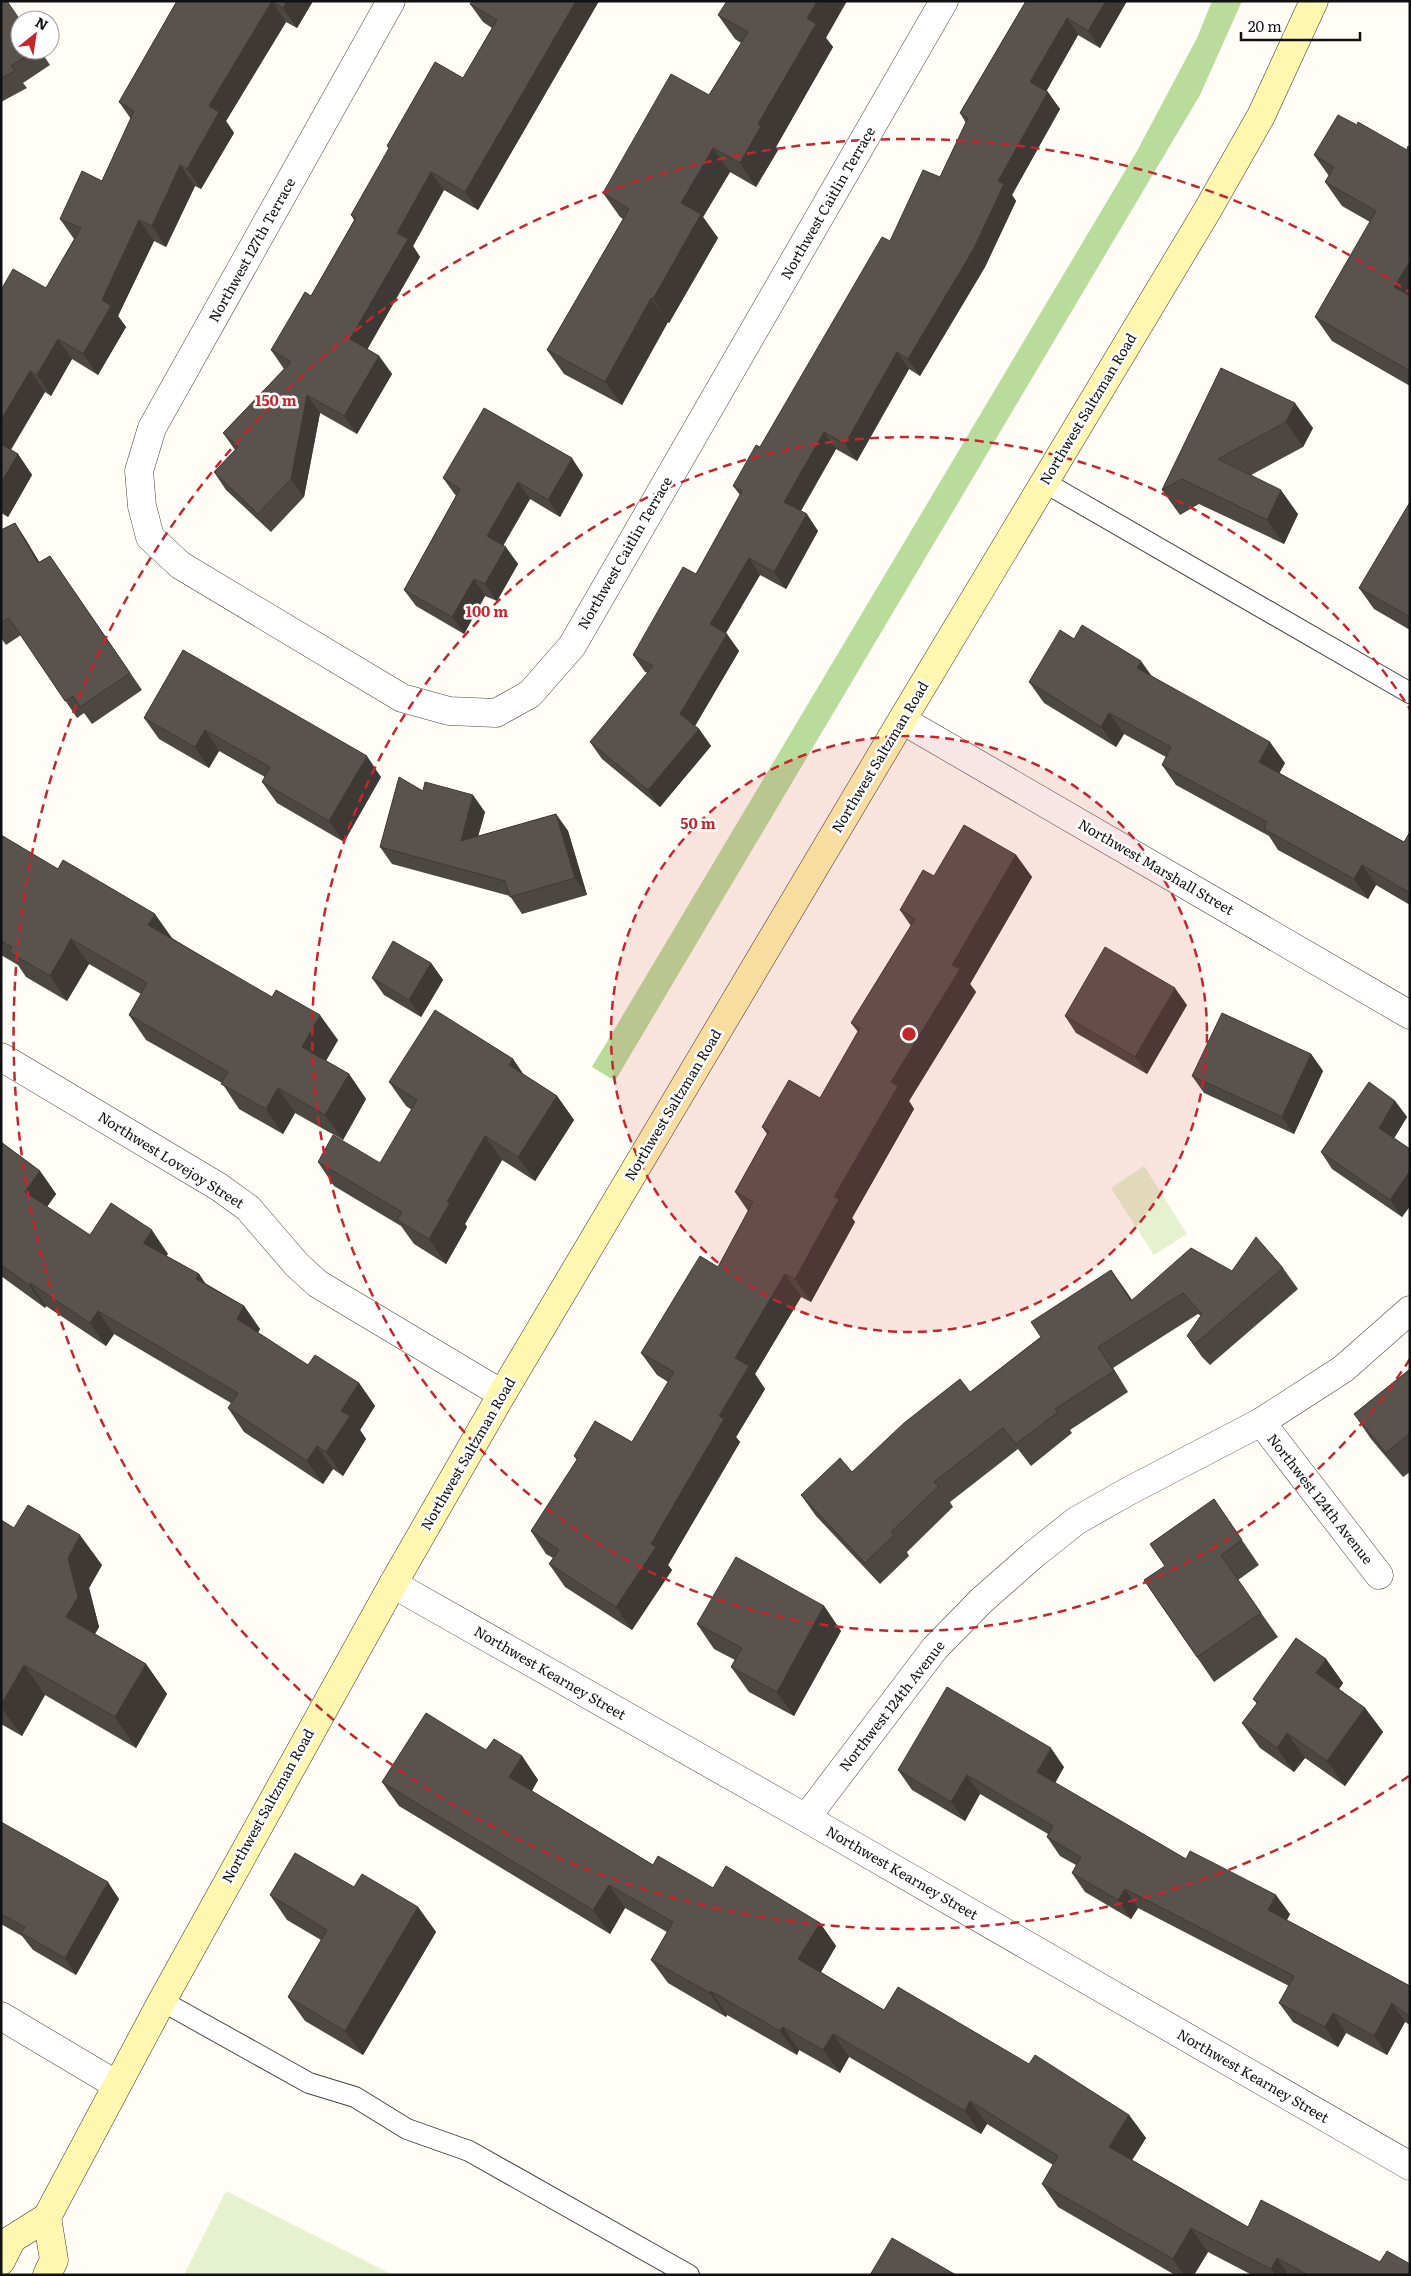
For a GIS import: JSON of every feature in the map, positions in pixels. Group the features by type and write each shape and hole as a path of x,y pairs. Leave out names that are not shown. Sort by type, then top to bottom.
{"main road":[{"name":"Northwest Saltzman Road","path":"1,2261 12,2239 47,2217 162,2001 393,1584 502,1394 902,720 1208,211 1261,116 1314,1"},
{"path":"47,2217 54,2260 47,2275"}],"street":[{"name":"Northwest 127th Terrace","path":"142,506 139,471 152,428 391,1"},
{"name":"Northwest Caitlin Terrace","path":"142,506 150,537 180,565 402,698 449,711 496,713 530,694 572,646 944,1"},
{"name":"Northwest Marshall Street","path":"902,720 1410,1015"},
{"name":"Northwest Lovejoy Street","path":"1,1057 219,1187 248,1208 298,1265 318,1284 502,1394"},
{"name":"Northwest 124th Avenue","path":"806,1818 935,1648 982,1600 1032,1556 1076,1522 1127,1492 1261,1422 1343,1369 1410,1310"},
{"name":"Northwest 124th Avenue","path":"1261,1422 1379,1576"},
{"name":"Northwest Kearney Street","path":"393,1584 806,1818 1410,2166"},
{"path":"1,2016 117,2085"}],"lane":[{"path":"1044,482 1410,693"},
{"path":"162,2001 308,2083 355,2097 407,2129 469,2151 689,2275"}],"green space":[{"path":"1212,1 1242,1 1200,95 615,1081 592,1067 1137,151 1197,38"},
{"path":"1144,1166 1187,1234 1154,1255 1111,1188"},
{"path":"226,2191 393,2275 184,2275"}],"building":[{"path":"1,1 7,1 13,10 10,10 10,60 20,60 11,66 15,71 1,78"},
{"path":"177,1 272,1 209,106 219,112 187,169 180,165 152,226 139,220 102,300 111,306 83,354 58,339 37,375 30,371 1,420 1,290 13,269 46,288 81,228 60,219 82,171 102,181 134,111 119,102"},
{"path":"272,1 287,1 283,8"},
{"path":"472,1 576,1 465,192 431,172 397,233 408,239 350,339 379,356 344,416 307,395 291,479 258,514 214,472 238,447 223,433 291,362 271,350 305,292 311,296 356,218 351,215 389,148 387,146 435,62 463,78 497,20 470,4"},
{"path":"727,1 817,1 807,18 816,24 758,124 761,126 740,163 713,148 681,203 701,214 653,299 651,298 605,382 547,350 629,209 603,193 671,74 709,95 748,32 718,15"},
{"path":"1026,1 1106,1 1088,31 1067,18 1030,82 1048,92 998,181 1004,184 973,250 908,359 897,352 845,444 824,432 784,502 807,514 774,572 749,558 710,624 727,634 680,714 699,729 648,790 590,742 653,666 633,655 683,567 696,574 742,491 733,486 756,445 760,447 882,237 890,241 923,170 940,177 968,118 960,113"},
{"path":"1338,115 1357,125 1358,122 1407,150 1408,146 1410,147 1410,261 1394,287 1410,296 1410,371 1315,317 1376,211 1325,182 1334,167 1314,155"},
{"path":"1221,368 1295,403 1286,422 1218,459 1281,490 1267,520 1182,479 1162,490"},
{"path":"484,408 572,458 548,500 518,482 487,536 506,547 485,584 474,579 452,617 404,590 460,489 443,478"},
{"path":"1,444 18,454 1,483"},
{"path":"1410,502 1410,617 1359,588"},
{"path":"15,523 38,563 50,556 130,673 80,707 73,696 65,701 9,618 1,623 1,530"},
{"path":"1082,625 1141,661 1137,668 1270,742 1259,762 1404,842 1410,832 1410,893 1362,865 1354,879 1264,829 1267,822 1162,765 1171,747 1109,713 1101,727 1029,682 1060,630 1074,639"},
{"path":"183,650 367,756 329,821 262,782 270,767 205,730 195,747 144,718"},
{"path":"399,777 423,791 425,782 473,795 461,841 556,814 575,878 510,897 505,881 380,847"},
{"path":"964,825 1016,855 952,965 960,969 891,1082 898,1086 834,1197 839,1199 795,1279 785,1274 735,1358 749,1366 719,1416 724,1419 651,1544 656,1547 616,1607 549,1564 559,1550 531,1531 578,1458 574,1456 595,1421 632,1442 674,1372 641,1353 700,1256 718,1267 753,1202 735,1192 769,1131 762,1127 789,1080 820,1098 860,1028 851,1023 915,919 900,910 923,870 934,876"},
{"path":"1,835 58,869 63,860 155,914 148,925 272,997 276,990 320,1015 302,1047 349,1074 325,1115 278,1088 266,1109 221,1084 228,1072 129,1015 147,983 71,939 50,976 9,952 12,947 1,941"},
{"path":"393,941 431,963 409,1000 372,978"},
{"path":"1105,947 1175,988 1135,1057 1065,1016"},
{"path":"435,1010 513,1059 509,1065 557,1096 518,1157 485,1136 447,1202 450,1203 429,1239 397,1220 402,1212 318,1162 333,1135 380,1163 417,1100 389,1082"},
{"path":"1222,1013 1311,1054 1282,1117 1192,1076"},
{"path":"1369,1082 1395,1101 1379,1128 1410,1149 1410,1171 1390,1200 1321,1152"},
{"path":"1,1142 40,1171 25,1192 90,1235 111,1203 152,1230 143,1243 199,1274 196,1279 244,1306 237,1319 308,1365 315,1355 359,1383 341,1411 350,1416 326,1452 317,1446 307,1461 228,1408 238,1393 98,1311 90,1323 1,1265"},
{"path":"1256,1237 1283,1268 1195,1344 1187,1336 1202,1314 1183,1293 1098,1347 1114,1371 1055,1409 1058,1412 1016,1444 1003,1428 934,1482 939,1486 891,1532 894,1535 865,1563 801,1495 840,1458 852,1472 904,1423 960,1379 970,1392 1041,1337 1031,1322 1111,1270 1131,1301 1191,1248 1232,1271"},
{"path":"1410,1369 1410,1433 1386,1453 1354,1414"},
{"path":"1214,1499 1242,1540 1221,1555 1261,1613 1197,1657 1144,1580 1165,1566 1150,1544"},
{"path":"28,1505 80,1535 68,1558 78,1597 66,1617 146,1664 115,1717 24,1665 1,1705 1,1520 14,1528"},
{"path":"736,1557 824,1606 777,1692 731,1667 742,1648 697,1624"},
{"path":"1296,1638 1326,1659 1316,1673 1365,1708 1327,1761 1287,1733 1277,1748 1242,1723 1258,1702 1253,1699"},
{"path":"947,1687 1051,1748 1037,1772 1186,1859 1190,1851 1276,1895 1268,1910 1410,1986 1410,2017 1392,2003 1374,2036 1333,2013 1325,2027 1279,2003 1294,1976 1125,1889 1118,1900 1072,1873 1081,1857 1047,1837 1053,1826 967,1775 951,1802 898,1770"},
{"path":"426,1713 486,1750 494,1739 522,1756 509,1777 653,1865 658,1856 713,1888 726,1866 820,1923 798,1959 884,2010 898,1987 1029,2064 1035,2055 1129,2115 1109,2147 1248,2227 1261,2200 1380,2262 1387,2251 1410,2264 1410,2275 1308,2275 1277,2258 1271,2269 1191,2228 1173,2259 1042,2184 1058,2156 970,2101 965,2111 833,2034 823,2050 783,2027 780,2031 711,1991 710,1993 651,1960 673,1922 609,1885 593,1910 382,1782"},
{"path":"1,1822 108,1882 65,1958 21,1933 25,1927 1,1914"},
{"path":"295,1853 354,1887 362,1874 418,1907 345,2031 288,1997 327,1930 270,1895"},
{"path":"892,2238 956,2275 870,2275"}]}
